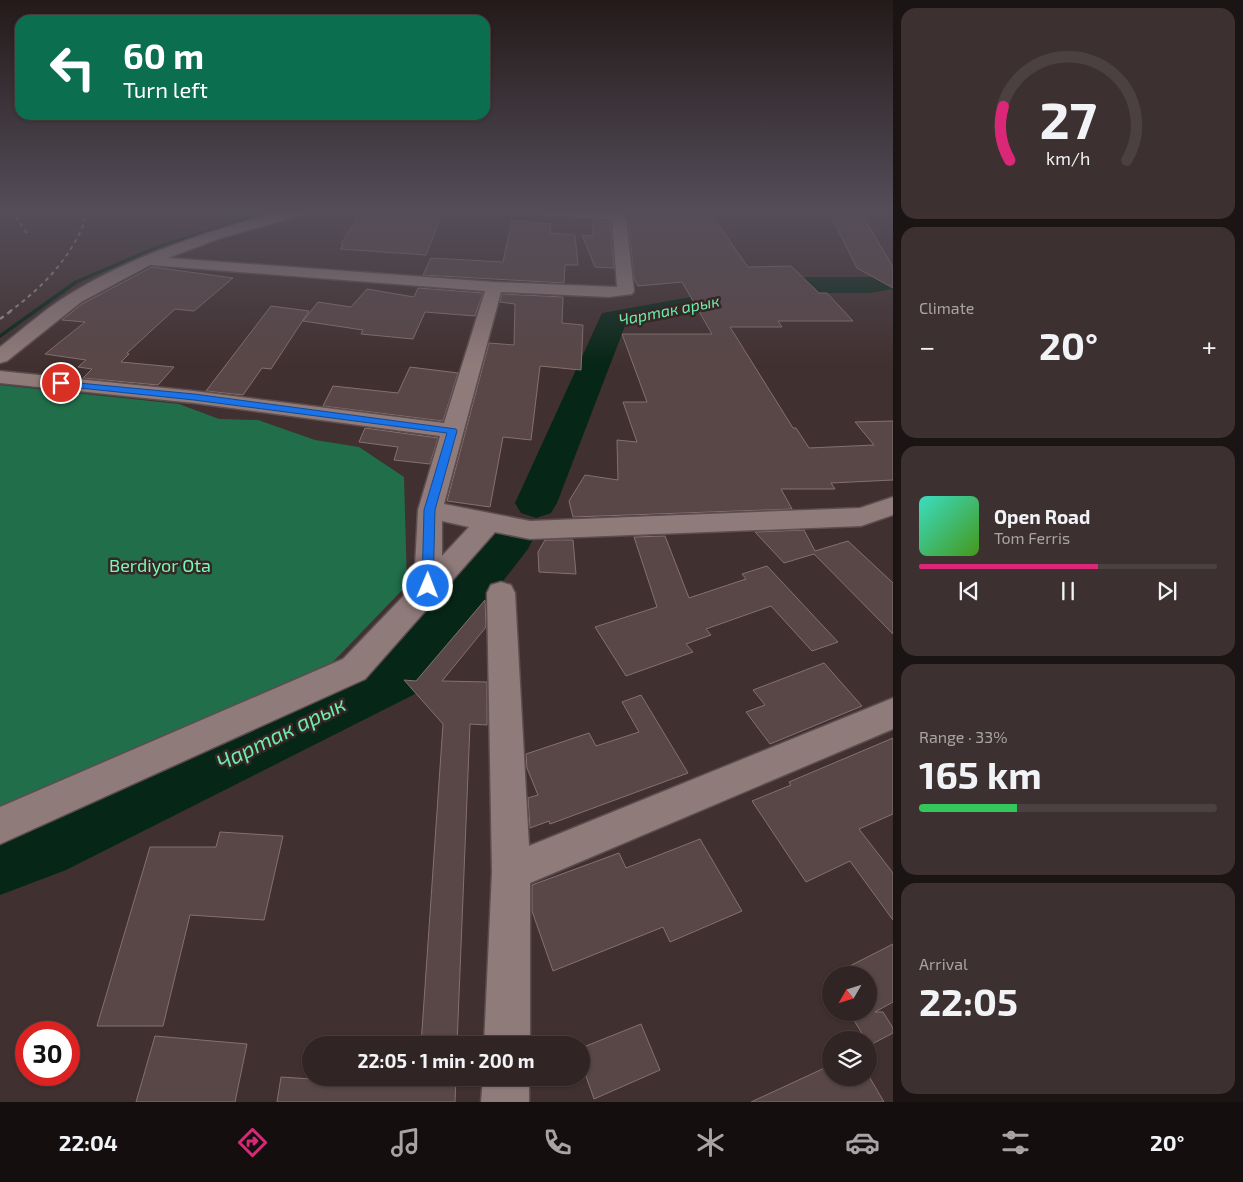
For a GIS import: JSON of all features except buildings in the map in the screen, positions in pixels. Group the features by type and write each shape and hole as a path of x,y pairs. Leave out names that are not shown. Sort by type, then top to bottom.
{"street":[{"path":"0,357 76,298 149,261"},
{"path":"156,261 494,287 610,292 626,291 622,261"},
{"path":"428,586 430,510 494,287"},
{"path":"0,377 194,397 452,431"},
{"path":"430,510 530,530 861,517 893,506"},
{"path":"0,826 354,669 428,586 489,522"},
{"path":"501,593 511,872 507,1036"},
{"path":"511,872 893,713"},
{"path":"505,1102 506,1086"}],"green space":[{"name":"Berdiyor Ota","path":"0,385 179,404 219,419 258,420 315,440 359,447 404,477 407,585 330,665 0,808"}],"waterway":[{"path":"0,336 76,282 124,261"},
{"name":"Чартак арык","path":"536,503 613,319 802,285 869,285 893,281"},
{"name":"Чартак арык","path":"0,862 43,847 396,677 512,537"}],"railway":[{"path":"9,312 44,283 62,261"},
{"path":"0,319 11,311"}],"route":[{"path":"61,383 194,397 452,431 430,510 428,586"}]}
